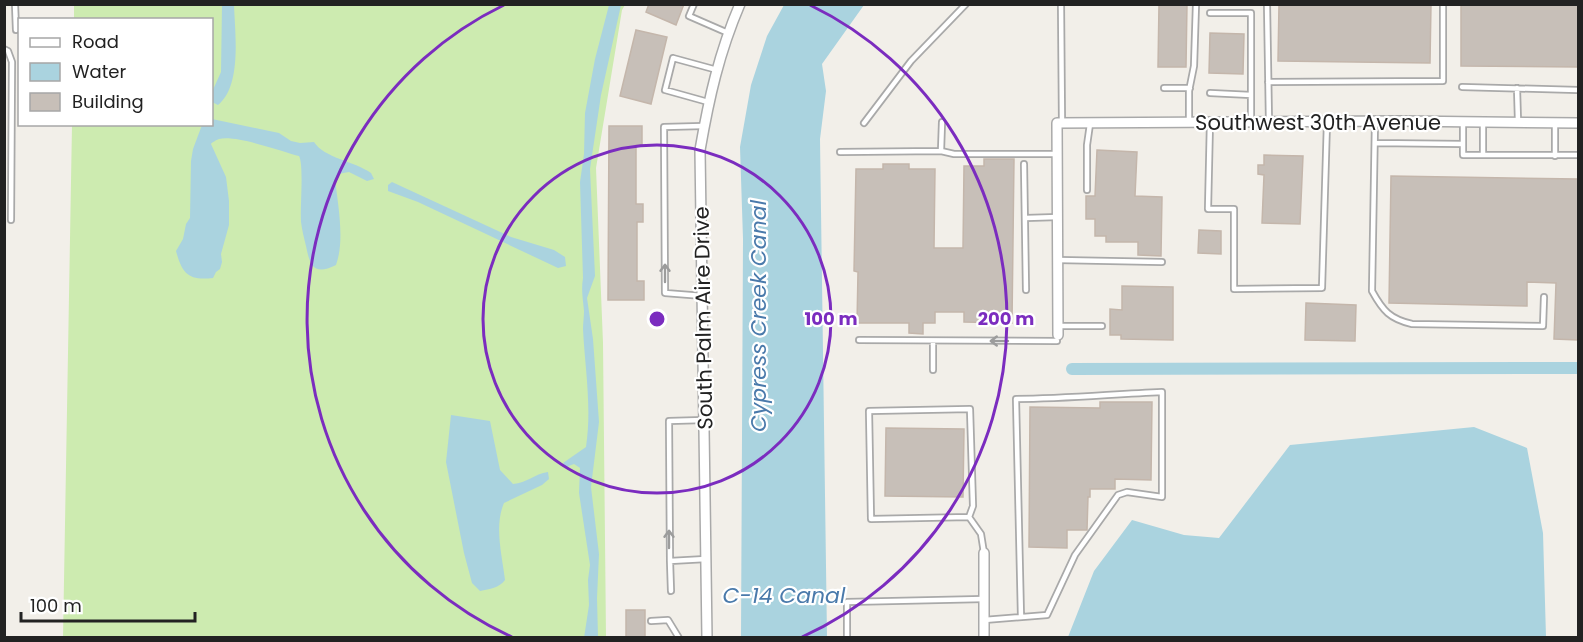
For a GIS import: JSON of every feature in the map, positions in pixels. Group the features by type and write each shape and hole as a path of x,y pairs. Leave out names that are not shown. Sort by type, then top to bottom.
{"street":[{"name":"South Palm Aire Drive","path":"707,637 700,150 708,102 728,33 741,4"},
{"name":"Southwest 30th Avenue","path":"1060,123 1578,123"},
{"path":"1058,334 1060,123"},
{"path":"984,553 984,638"}],"lane":[{"path":"15,4 16,30"},
{"path":"694,4 689,16 728,33"},
{"path":"864,123 911,61 966,4"},
{"path":"1060,123 1061,4"},
{"path":"1189,122 1196,4"},
{"path":"1266,4 1269,122"},
{"path":"1268,82 1443,81 1443,4"},
{"path":"1210,14 1251,13 1251,122"},
{"path":"4,49 8,51 12,62 11,220"},
{"path":"708,102 665,90 673,58 717,70"},
{"path":"1462,87 1578,90"},
{"path":"1164,88 1190,88"},
{"path":"1517,88 1518,123"},
{"path":"1210,93 1251,94"},
{"path":"941,151 942,122"},
{"path":"1210,122 1208,210 1234,209 1233,289 1322,288 1328,122"},
{"path":"1375,122 1372,291 1381,308 1396,320 1412,324 1543,326 1544,297"},
{"path":"1464,122 1462,155 1578,155"},
{"path":"1087,190 1087,145 1090,123"},
{"path":"1483,123 1483,155"},
{"path":"1555,123 1556,156"},
{"path":"703,296 665,293 664,127 704,126"},
{"path":"1375,143 1463,144"},
{"path":"840,152 941,151 954,154 1058,154"},
{"path":"1024,164 1026,290"},
{"path":"1026,218 1058,217"},
{"path":"1058,260 1162,262"},
{"path":"859,340 933,340 1058,334 1102,326"},
{"path":"933,340 933,370"},
{"path":"984,620 1047,615 1076,555 1118,495 1127,492 1162,497 1162,392 1096,395 1075,399 1016,399 1020,617"},
{"path":"970,409 973,506 969,518 871,519 869,411 970,409"},
{"path":"671,591 669,421 704,420"},
{"path":"969,518 981,534 984,553"},
{"path":"670,561 706,559"},
{"path":"847,638 847,602 984,599"},
{"path":"651,621 668,620 679,638"},
{"path":"699,638 707,637"}],"green space":[{"path":"74,5 625,5 622,10 596,168 603,343 606,637 63,638 72,126 213,126 213,18 74,18"}],"water":[{"path":"222,5 234,5 236,44 234,72 226,96 218,105 213,102 213,90 221,72"},
{"path":"609,5 621,5 601,95 590,169 595,276 587,298 593,339 599,422 591,487 599,554 598,637 584,638 589,605 590,565 579,493 580,468 574,464 566,467 563,463 586,447 588,432 580,182 584,154 585,113 595,59"},
{"name":"C-14 Canal","path":"784,5 864,5 822,64 826,91 820,139 827,637 741,637 743,239 740,147 751,85 767,36"},
{"path":"213,119 279,133 291,141 314,142 332,156 371,173 374,179 367,181 349,172 338,174 335,179 340,234 336,265 318,269 311,264 309,259 301,222 302,177 299,156 247,141 227,138 218,139 211,144 226,177 229,201 229,225 221,254 220,269 213,278 204,279 187,274 176,251 190,218 193,149 202,126 213,126"},
{"path":"392,182 511,237 554,250 565,257 566,266 558,268 418,202 388,191 388,185"},
{"path":"451,415 490,421 500,470 513,484 548,472 549,479 542,485 504,503 499,531 505,580 491,589 480,591 472,583 464,553 446,462"},
{"path":"1474,427 1527,448 1543,533 1546,637 1068,637 1094,571 1132,520 1184,535 1219,538 1290,445"}],"building":[{"path":"649,4 684,4 676,25 646,12"},
{"path":"1159,4 1187,4 1186,67 1158,67"},
{"path":"1279,4 1431,4 1430,63 1278,61"},
{"path":"1461,4 1578,4 1578,67 1461,66"},
{"path":"636,30 667,37 651,104 620,96"},
{"path":"1210,33 1244,34 1243,74 1209,73"},
{"path":"609,126 642,126 642,145 636,145 636,204 643,204 643,222 637,222 637,281 644,281 644,300 608,300"},
{"path":"1097,150 1137,152 1135,196 1162,197 1161,256 1138,255 1138,242 1106,242 1106,236 1095,236 1095,219 1086,219 1086,196 1095,196"},
{"path":"1264,155 1303,156 1300,224 1262,223 1264,175 1258,174 1258,165 1264,165"},
{"path":"984,159 1014,159 1012,323 964,322 964,312 935,312 935,323 923,323 923,334 909,333 909,323 857,323 858,272 854,271 856,169 883,169 883,164 909,164 909,169 935,169 934,248 963,248 964,166 984,166"},
{"path":"1391,176 1578,179 1578,340 1554,339 1556,283 1527,282 1527,306 1389,303"},
{"path":"1199,230 1221,231 1221,254 1198,253"},
{"path":"1122,286 1173,287 1173,340 1121,339 1121,335 1110,335 1110,309 1122,310"},
{"path":"1306,303 1356,305 1355,341 1305,340"},
{"path":"1100,402 1152,402 1151,480 1115,479 1115,489 1090,489 1087,530 1067,530 1067,548 1029,547 1030,407 1100,408"},
{"path":"886,428 964,429 963,497 885,496"},
{"path":"626,610 645,610 645,638 626,638"}],"waterway":[{"path":"1072,369 1578,368"}],"water label":[{"name":"Cypress Creek Canal","path":"758,316"}]}
